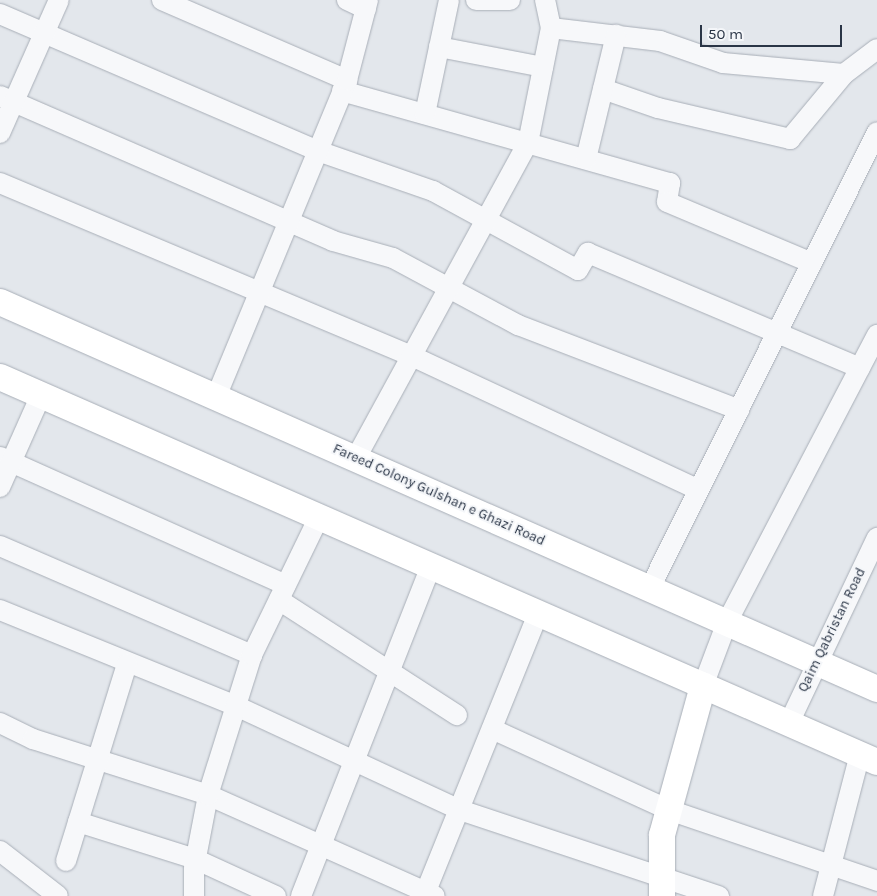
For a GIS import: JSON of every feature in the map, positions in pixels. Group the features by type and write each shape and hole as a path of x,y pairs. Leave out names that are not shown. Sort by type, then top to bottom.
{"main road":[{"name":"Fareed Colony Gulshan e Ghazi Road","path":"0,302 877,689"},
{"path":"0,377 869,758"},
{"path":"662,886 662,835 703,686"}],"street":[{"path":"0,134 7,99 46,33 59,0"},
{"path":"162,0 345,85 425,114 670,183 668,202 812,263"},
{"path":"216,397 345,85 367,4 347,0"},
{"path":"425,114 449,0"},
{"path":"476,0 510,0"},
{"path":"356,458 528,143 551,28 545,0"},
{"path":"0,14 318,151 432,191 578,270 588,253 776,335 870,353 727,622 703,686"},
{"path":"551,28 660,41 723,63 844,74"},
{"path":"586,159 616,36"},
{"path":"439,47 543,67"},
{"path":"603,89 658,108 790,139 844,74 877,49"},
{"path":"7,99 334,241 393,258 518,325 740,410"},
{"path":"650,588 877,132"},
{"path":"0,183 412,356 698,490"},
{"path":"0,487 6,460 41,395"},
{"path":"6,460 283,592 390,674 457,715"},
{"path":"194,896 195,859 208,794 252,654 319,517"},
{"name":"Qaim Qabristan Road","path":"790,723 815,661 877,538"},
{"path":"0,546 252,654"},
{"path":"301,896 431,566"},
{"path":"0,610 127,664 236,706 354,763 460,810 662,886 720,896"},
{"path":"0,723 98,760 208,794 428,895 538,614"},
{"path":"66,860 127,664"},
{"path":"492,729 669,810 877,881"},
{"path":"823,896 831,865 869,758"},
{"path":"78,822 195,859 276,896"},
{"path":"0,851 58,896"}]}
